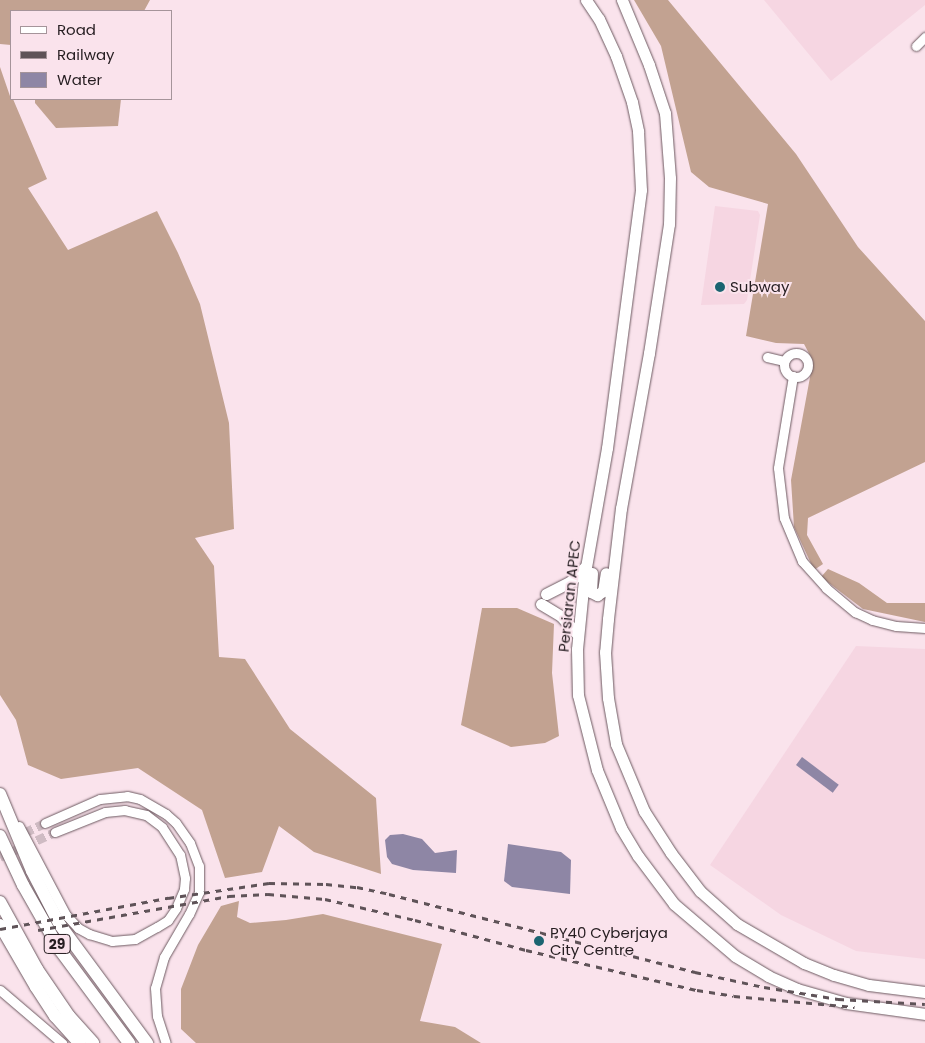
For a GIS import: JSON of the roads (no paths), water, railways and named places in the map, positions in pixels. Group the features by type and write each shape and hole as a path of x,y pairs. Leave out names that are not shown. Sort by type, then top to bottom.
{"highway":[{"path":"0,792 32,871 60,924 147,1043"},
{"name":"29","path":"0,836 23,885 60,950 128,1043"},
{"name":"29","path":"0,902 37,969 69,1016 93,1043"},
{"path":"0,925 36,987 78,1043"}],"main road":[{"name":"Persiaran APEC","path":"586,0 599,19 616,56 632,102 638,131 641,190 607,448 586,566 578,634 578,695 597,770 620,828 638,856 674,904 735,956 768,976 797,989 846,1004 925,1014"},
{"path":"622,0 649,65 665,113 670,178 669,224 621,508 605,652 608,698 616,744 644,811 670,853 700,891 737,924 804,963 834,975 869,985 925,992"},
{"path":"596,509 598,521 590,584 591,592 597,595 603,591 614,522 621,508"},
{"path":"578,634 543,599 570,582 586,566"}],"street":[{"path":"916,46 925,37"},
{"path":"797,353 807,359 808,366 804,373 793,376 787,372 785,361 790,355 797,353"},
{"path":"768,357 785,361"},
{"path":"793,376 778,468 784,518 802,561 820,582 855,612 872,620 896,626 925,628"},
{"path":"0,792 66,915 78,928 89,934 112,940 135,939 168,920 176,908 184,889 185,878 180,855 169,836 154,820 136,812 114,811 55,832"},
{"path":"45,823 100,799 127,796 140,799 166,814 190,842 199,866 199,892 189,914 164,957 155,988 157,1016 166,1043"},
{"path":"0,990 62,1043"}],"water":[{"path":"802,757 839,785 833,793 796,765"},
{"path":"403,834 422,839 435,853 457,850 456,873 413,870 392,864 387,857 385,840 390,835"},
{"path":"508,844 561,852 571,860 570,894 512,887 504,881"}],"tunnel":[{"path":"0,844 45,823"},
{"path":"0,857 55,832"}],"railway":[{"path":"0,929 168,898 269,883 326,884 357,887 389,894 695,972 764,987 838,999 925,1004"},
{"path":"38,930 229,896 268,894 325,899 415,920 526,950 697,990 734,996 855,1007"}],"place":[{"name":"Subway","path":"720,287"},
{"name":"PY40 Cyberjaya City Centre","path":"539,941"}]}
